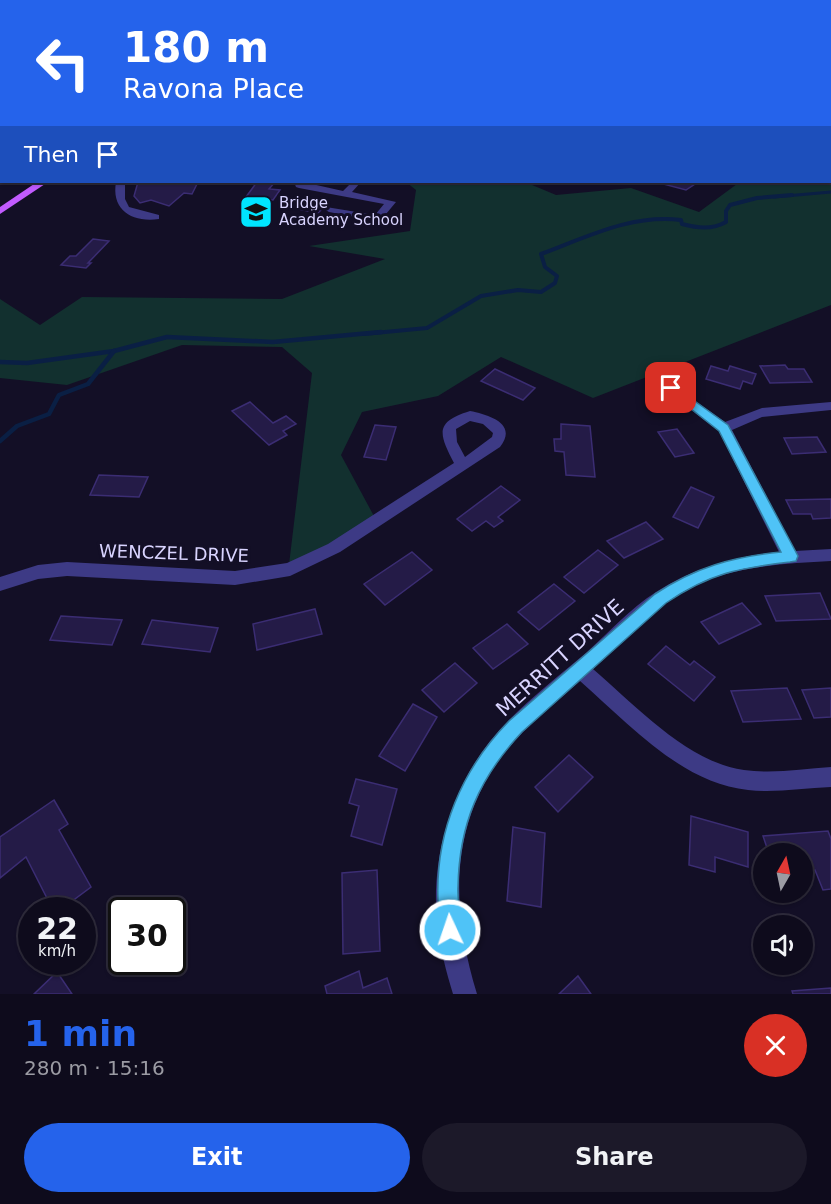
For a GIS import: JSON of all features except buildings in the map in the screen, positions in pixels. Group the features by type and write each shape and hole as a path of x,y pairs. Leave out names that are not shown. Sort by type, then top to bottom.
{"main road":[{"path":"0,211 42,183"}],"street":[{"path":"120,183 117,195 119,202 130,212 155,217"},
{"path":"299,183 299,185 391,202 377,218 329,209"},
{"path":"345,194 356,183"},
{"path":"671,388 724,428 790,556"},
{"path":"724,428 740,418 756,413 831,406"},
{"name":"WENCZEL DRIVE","path":"0,584 38,572 67,569 235,578 290,569 334,548 462,465"},
{"name":"MERRITT DRIVE","path":"465,994 450,930 448,888 452,844 462,805 477,774 495,748 660,598 682,584 710,571 741,562 790,556 831,555"},
{"path":"580,669 685,757 707,770 734,778 758,781 831,777"}],"green space":[{"path":"407,183 527,183 556,195 631,188 699,212 737,184 831,183 831,305 593,398 501,357 438,396 362,412 341,455 375,518 288,573 312,373 282,347 182,345 67,385 0,378 0,299 40,325 82,297 282,299 385,259 309,246 410,231 416,190"}],"waterway":[{"path":"774,197 831,192"},
{"path":"364,334 427,328 481,296 518,290 541,292 555,283 557,276 545,267 541,254 610,228 644,220 663,219 681,220 682,224 704,228 726,222 726,211 730,205 757,198 792,195"},
{"path":"114,351 167,337 273,342 381,332"},
{"path":"0,362 27,363 114,351"},
{"path":"0,441 17,426 49,414 59,395 88,384 114,351"}],"place":[{"name":"Bridge Academy School","path":"256,212"}],"route":[{"path":"450,930 448,888 452,844 462,805 477,774 495,748 515,727 660,598 682,584 710,571 741,562 790,556 724,428 671,388"}]}
